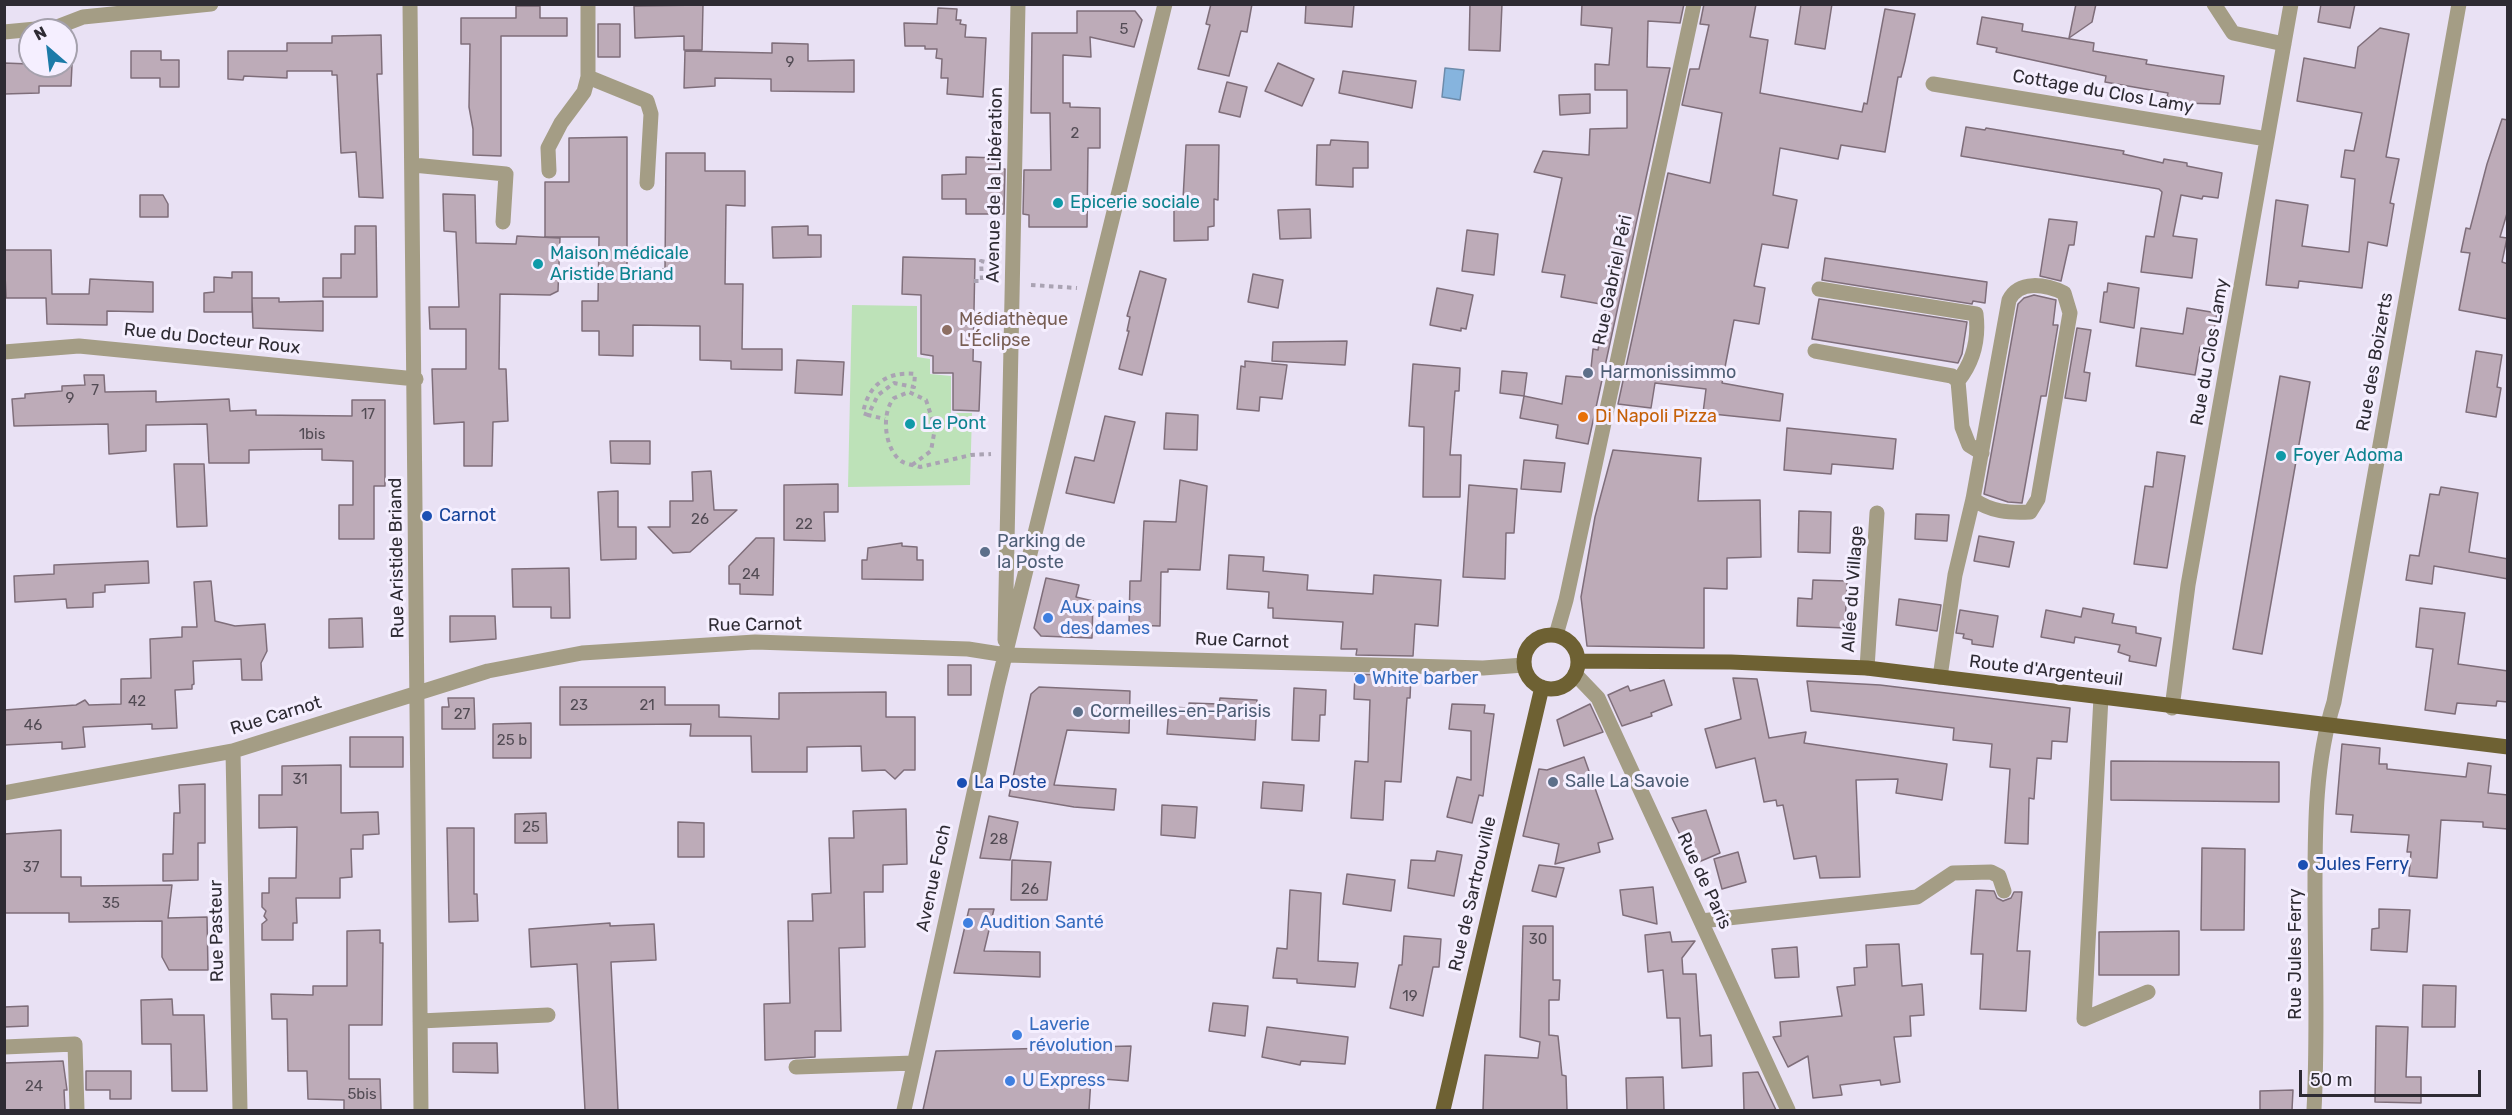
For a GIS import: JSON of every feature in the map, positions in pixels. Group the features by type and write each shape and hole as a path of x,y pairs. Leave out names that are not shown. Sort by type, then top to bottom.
{"main road":[{"path":"1556,635 1574,647 1577,667 1567,684 1559,687 1542,687 1530,679 1524,665 1525,653 1532,642 1543,636 1556,635"},
{"name":"Route d'Argenteuil","path":"1577,667 1731,662 1867,668 2172,708 2508,747"},
{"name":"Rue de Sartrouville","path":"1443,1110 1542,687"}],"street":[{"path":"4,32 57,27 83,17 211,4"},
{"name":"Rue Aristide Briand","path":"410,4 416,379 421,1110"},
{"path":"549,171 548,148 561,123 584,92 588,77 588,4"},
{"name":"Avenue de la Libération","path":"1006,654 1004,626 1010,454 1018,4"},
{"name":"Avenue Foch","path":"904,1110 1006,654 1093,290 1165,4"},
{"name":"Rue Gabriel Péri","path":"1556,635 1566,600 1694,4"},
{"path":"2214,4 2233,33 2284,44"},
{"name":"Rue du Clos Lamy","path":"2172,708 2188,585 2291,4"},
{"name":"Rue des Boizerts","path":"2327,726 2334,702 2459,4"},
{"path":"588,77 647,101 651,114 647,183"},
{"name":"Cottage du Clos Lamy","path":"1933,84 2267,140"},
{"path":"412,165 506,174 503,222"},
{"path":"1940,677 1955,575 1973,499 2009,300 2013,291 2023,285 2064,293 2070,313 2036,506 2030,512 2009,513 1983,507 1973,499"},
{"path":"1819,289 1976,314 1978,335 1967,369 1958,381 1962,428 1969,445 1982,453"},
{"name":"Rue du Docteur Roux","path":"4,352 79,346 416,379"},
{"path":"1815,351 1952,376 1958,381"},
{"name":"Allée du Village","path":"1867,668 1877,513"},
{"name":"Rue Carnot","path":"4,793 233,751 499,668 545,658 616,649 755,642 968,649 1006,654 1483,668 1524,665"},
{"name":"Rue de Paris","path":"1577,667 1598,698 1788,1110"},
{"path":"2101,697 2084,1020 2148,992"},
{"name":"Rue Jules Ferry","path":"2314,1110 2316,1063 2315,849 2321,747 2327,726"},
{"name":"Rue Pasteur","path":"233,751 240,1110"},
{"path":"1701,921 1917,897 1953,873 1991,872 1999,876 2004,891"},
{"path":"420,1021 548,1015"},
{"path":"4,1047 75,1044 77,1110"},
{"path":"796,1067 914,1063"}],"path":[{"path":"982,281 981,261 994,264 994,273"},
{"path":"974,281 989,282"},
{"path":"1024,284 1093,290"},
{"path":"885,419 868,416 863,412 866,398 879,382 894,375 912,374 916,377 913,393"},
{"path":"868,416 878,395 888,385 901,384 914,387"},
{"path":"912,465 927,457 935,437 934,420 926,400 913,393 903,393 888,405 885,419 886,431 898,459 912,465 930,466 971,455 1010,454"}],"green space":[{"path":"852,305 917,306 917,357 930,359 930,374 951,376 951,413 972,413 970,485 848,487"}],"water":[{"path":"1445,68 1464,70 1460,100 1442,97"}],"building":[{"path":"1211,4 1252,4 1247,32 1241,31 1229,76 1198,69 1210,25 1206,24"},
{"path":"1306,4 1354,4 1352,27 1305,23"},
{"path":"1470,4 1502,4 1500,51 1469,50"},
{"path":"1582,4 1684,4 1680,23 1648,21 1647,67 1670,68 1588,444 1556,438 1558,425 1520,418 1524,396 1562,404 1566,376 1590,378 1593,349 1598,350 1606,305 1561,297 1565,275 1542,272 1562,178 1534,172 1543,151 1589,155 1590,129 1627,128 1627,90 1595,90 1595,64 1609,65 1612,28 1581,25"},
{"path":"1704,4 1756,4 1750,37 1768,40 1760,93 1862,112 1864,103 1867,104 1885,9 1915,14 1901,77 1898,77 1885,152 1841,145 1838,159 1780,148 1773,195 1797,200 1788,248 1762,244 1754,286 1765,288 1759,324 1734,320 1722,383 1783,394 1780,421 1703,413 1706,389 1655,383 1651,408 1618,404 1668,173 1710,183 1722,113 1682,105 1690,69 1699,69 1709,25 1700,24"},
{"path":"1801,4 1832,4 1825,49 1795,44"},
{"path":"2076,4 2096,4 2092,22 2069,38"},
{"path":"2321,4 2355,4 2350,28 2318,22"},
{"path":"703,5 702,50 684,50 684,36 635,38 634,6"},
{"path":"516,6 540,6 540,18 567,18 567,36 501,36 501,156 473,155 473,129 469,107 470,44 461,44 461,18 516,18"},
{"path":"938,8 957,9 956,20 961,20 960,24 966,25 965,37 986,38 983,97 947,94 948,78 941,78 942,59 936,58 937,49 925,49 925,46 905,46 904,23 937,24"},
{"path":"1077,11 1135,11 1142,20 1134,47 1090,37 1091,57 1063,55 1063,103 1070,103 1070,107 1100,108 1100,148 1088,148 1087,227 1029,227 1029,215 1023,214 1024,170 1051,170 1050,113 1031,113 1032,33 1077,33"},
{"path":"1982,17 2023,24 2022,31 2094,43 2093,51 2147,60 2146,64 2224,76 2220,104 2180,103 2180,99 2167,97 2168,93 2105,82 2106,76 1996,52 1997,48 1977,44"},
{"path":"598,24 620,24 620,57 598,57"},
{"path":"2380,28 2409,34 2386,157 2399,159 2390,203 2394,204 2387,246 2368,242 2362,288 2299,281 2298,288 2266,285 2276,200 2308,205 2302,246 2349,252 2355,179 2341,177 2345,150 2354,151 2362,113 2297,101 2304,58 2355,68 2358,47"},
{"path":"381,35 382,74 377,74 383,198 359,197 356,152 341,153 337,75 332,75 332,71 287,71 287,78 244,76 243,80 228,79 228,51 287,51 287,43 332,43 332,36"},
{"path":"772,43 808,44 808,61 854,60 854,92 771,91 771,79 715,78 715,86 684,88 685,51 772,53"},
{"path":"131,51 161,51 161,60 179,60 179,87 160,87 160,78 131,78"},
{"path":"4,63 18,64 18,78 71,78 71,86 39,86 39,93 4,94"},
{"path":"1278,63 1314,79 1302,106 1265,91"},
{"path":"1343,71 1416,81 1412,108 1339,93"},
{"path":"1227,82 1247,87 1240,117 1219,112"},
{"path":"1590,94 1590,113 1560,115 1559,95"},
{"path":"2502,119 2508,120 2508,210 2500,237 2507,238 2502,262 2508,264 2508,319 2459,310 2470,253 2461,252 2466,228 2470,229 2487,164"},
{"path":"1966,127 1985,130 1986,128 2124,151 2123,154 2163,163 2164,159 2222,173 2218,198 2203,196 2202,199 2181,195 2173,236 2197,239 2192,278 2141,272 2146,236 2154,237 2162,192 2159,189 1961,156"},
{"path":"627,137 627,268 665,269 666,153 705,153 705,171 745,171 745,206 726,205 725,284 743,284 742,349 782,349 782,370 731,369 731,361 700,360 700,326 633,325 633,356 599,355 599,331 582,331 582,301 598,301 599,237 545,237 545,182 569,182 569,138"},
{"path":"1331,140 1368,142 1368,168 1353,168 1353,187 1316,185 1317,145 1330,145"},
{"path":"1186,145 1219,145 1218,200 1214,199 1214,226 1208,227 1208,240 1174,241 1174,199 1183,199"},
{"path":"966,157 1000,158 999,169 1005,169 1004,214 966,214 966,199 942,199 942,175 966,174"},
{"path":"443,194 475,195 476,243 516,244 517,236 560,238 558,291 550,295 500,294 499,369 506,369 508,421 493,422 492,466 464,466 464,422 434,424 432,369 466,369 466,329 430,329 429,307 459,307 456,232 444,231"},
{"path":"140,195 163,195 168,204 168,217 140,217"},
{"path":"1310,209 1311,238 1280,239 1278,210"},
{"path":"2049,219 2077,222 2074,245 2069,245 2061,281 2040,276"},
{"path":"355,226 376,226 377,297 323,297 323,278 341,278 341,254 355,254"},
{"path":"808,226 808,235 821,235 821,257 773,258 772,227"},
{"path":"1467,230 1498,234 1494,275 1462,271"},
{"path":"4,250 51,250 52,294 89,294 90,279 153,282 153,312 107,311 107,325 47,324 46,298 6,298"},
{"name":"Médiathèque L'Éclipse","path":"903,257 975,259 973,361 981,362 979,411 953,410 953,373 933,373 933,356 921,354 921,295 902,294"},
{"path":"1825,258 1987,282 1985,303 1973,301 1972,304 1822,280"},
{"path":"1140,271 1166,279 1142,375 1119,369 1129,331 1127,331 1130,317 1127,316"},
{"path":"232,272 252,272 252,312 204,312 204,293 214,292 214,277 232,278"},
{"path":"1253,274 1283,280 1278,308 1248,302"},
{"path":"2108,283 2139,288 2134,328 2100,322 2104,292 2107,292"},
{"path":"1437,288 1473,295 1466,329 1461,328 1461,331 1430,325"},
{"path":"2034,295 2056,300 2053,325 2058,325 2046,396 2041,396 2022,503 2008,502 1984,494 2018,304 2024,298"},
{"path":"252,298 279,298 279,302 323,301 323,331 253,328"},
{"path":"1819,299 1967,322 1962,354 1958,363 1812,339"},
{"path":"2187,308 2217,313 2211,348 2200,347 2195,375 2136,366 2141,328 2183,334"},
{"path":"2077,328 2091,330 2084,372 2090,373 2086,401 2065,398"},
{"path":"1347,341 1345,365 1272,361 1273,342"},
{"path":"2476,351 2502,355 2497,387 2501,388 2496,417 2466,412"},
{"path":"797,360 844,362 842,395 795,393"},
{"path":"1245,361 1287,365 1282,399 1260,397 1259,411 1237,409 1241,366 1245,367"},
{"path":"1413,364 1460,368 1459,391 1455,391 1450,455 1461,455 1460,497 1423,497 1424,427 1409,426"},
{"path":"1502,371 1527,373 1524,396 1500,393"},
{"path":"84,375 104,375 105,392 156,391 156,402 229,399 230,411 256,410 256,415 352,416 352,400 385,400 385,486 374,486 374,539 339,539 339,505 353,505 353,461 322,460 322,449 249,450 249,463 209,463 207,424 146,425 146,451 109,454 108,424 14,426 12,399 25,398 25,394 62,391 62,386 85,385"},
{"name":"Foyer Adoma","path":"2280,376 2310,382 2262,654 2233,649"},
{"path":"1166,413 1198,415 1197,450 1164,449"},
{"path":"1105,416 1135,422 1114,503 1066,493 1075,457 1094,461"},
{"path":"1787,428 1896,439 1893,469 1832,464 1831,474 1784,470"},
{"path":"610,441 650,441 650,464 611,463"},
{"path":"1613,450 1701,458 1698,501 1760,500 1761,557 1727,558 1727,589 1704,588 1704,648 1587,646 1581,597 1595,517"},
{"path":"2157,452 2185,456 2167,568 2134,564 2145,486 2153,487"},
{"path":"1524,460 1565,463 1561,492 1521,489"},
{"path":"174,464 204,464 207,526 177,527"},
{"path":"711,471 714,510 737,510 690,552 673,553 648,527 670,527 670,501 693,501 692,472"},
{"path":"1180,480 1207,486 1200,570 1168,569 1168,572 1161,572 1160,626 1129,625 1130,581 1141,581 1144,521 1176,522"},
{"path":"838,484 838,512 824,512 825,541 784,540 784,485"},
{"path":"1469,485 1517,489 1514,533 1506,533 1505,579 1463,577"},
{"path":"2441,487 2478,493 2469,552 2508,559 2508,579 2434,566 2432,584 2406,580 2410,555 2419,556 2430,494 2439,495"},
{"path":"618,491 618,527 636,527 636,559 601,560 598,492"},
{"path":"1799,511 1831,512 1830,553 1798,552"},
{"path":"1916,514 1949,515 1947,541 1915,539"},
{"path":"1979,536 2014,542 2009,567 1974,561"},
{"path":"756,538 774,538 773,595 740,594 740,584 729,584 729,566"},
{"path":"902,543 902,546 917,547 917,560 923,560 923,580 862,579 862,560 867,560 868,548"},
{"path":"1229,555 1264,557 1263,571 1308,575 1307,590 1373,594 1374,575 1441,580 1438,626 1415,624 1413,656 1356,655 1357,649 1341,649 1343,622 1273,618 1273,608 1268,608 1269,592 1227,589"},
{"path":"148,561 149,583 105,585 105,592 93,593 93,607 67,608 66,599 15,602 14,576 54,574 54,565"},
{"path":"569,568 570,618 551,618 551,607 513,607 512,569"},
{"path":"1046,578 1079,585 1076,597 1093,601 1092,638 1041,636 1034,628"},
{"path":"1813,580 1847,581 1845,628 1797,626 1798,598 1812,599"},
{"path":"211,581 215,621 235,626 265,624 267,651 261,663 262,680 242,680 241,659 193,661 194,684 192,689 175,690 177,728 152,729 152,724 83,727 85,747 62,749 62,742 4,745 4,710 76,705 85,700 89,705 121,704 121,679 151,678 150,639 182,637 182,627 197,627 194,582"},
{"path":"1899,599 1941,605 1937,631 1896,625"},
{"path":"2083,608 2114,614 2112,623 2136,627 2136,633 2161,638 2156,666 2129,661 2130,656 2118,652 2120,645 2075,637 2074,643 2041,637 2046,610 2081,617"},
{"path":"2420,608 2465,613 2458,664 2508,671 2508,702 2497,701 2496,706 2457,703 2455,714 2425,710 2433,649 2416,647"},
{"path":"1960,610 1998,616 1993,647 1972,644 1972,640 1963,638 1964,634 1956,633"},
{"path":"450,616 495,616 496,639 450,642"},
{"path":"362,618 363,647 329,648 329,619"},
{"path":"948,665 971,665 971,695 948,695"},
{"path":"1355,674 1411,676 1410,698 1407,698 1401,782 1385,781 1383,820 1351,818 1355,761 1368,762 1370,700 1354,699"},
{"path":"1733,678 1757,679 1769,738 1806,732 1804,743 1947,764 1942,800 1896,793 1898,779 1856,780 1860,877 1820,878 1816,856 1794,859 1783,805 1777,806 1776,800 1764,802 1755,758 1716,768 1705,729 1741,719"},
{"path":"1664,680 1672,705 1651,713 1652,716 1622,726 1608,695 1628,686 1630,691"},
{"path":"1807,681 1880,685 2070,708 2067,742 2052,741 2051,759 2037,758 2034,799 2029,798 2028,844 2005,843 2010,769 1990,767 1992,744 1953,740 1954,728 1811,711"},
{"path":"560,687 665,687 665,705 719,705 719,717 779,719 779,693 886,692 886,717 915,717 915,770 904,770 895,779 885,770 862,771 861,746 807,747 807,772 752,772 751,736 690,736 691,724 560,725"},
{"name":"Cormeilles-en-Parisis","path":"1039,687 1130,691 1129,733 1067,730 1054,785 1116,789 1114,810 1074,807 1009,796 1031,694"},
{"path":"1294,688 1326,690 1325,715 1320,715 1319,741 1292,740"},
{"path":"448,698 474,698 475,729 442,729 442,707 449,707"},
{"path":"1220,698 1257,700 1255,740 1167,734 1169,707 1189,708 1189,703 1219,704"},
{"path":"1452,704 1485,705 1484,713 1494,714 1483,796 1479,795 1472,823 1447,817 1457,777 1471,780 1471,731 1449,729"},
{"path":"1590,704 1603,732 1564,746 1557,720"},
{"path":"531,723 531,758 493,758 493,724"},
{"path":"350,737 403,737 403,767 350,767"},
{"path":"2342,744 2380,748 2379,764 2387,764 2387,769 2466,777 2468,763 2491,766 2488,793 2508,795 2508,829 2483,827 2483,822 2441,820 2437,878 2409,876 2411,852 2407,852 2409,835 2351,832 2353,815 2336,814"},
{"path":"1584,757 1613,839 1598,843 1600,852 1555,864 1559,844 1523,836 1539,769 1547,770"},
{"path":"2111,761 2279,762 2279,802 2111,800"},
{"path":"341,765 341,813 378,812 379,834 363,835 363,849 351,849 352,877 340,878 340,898 296,898 297,923 293,923 293,940 262,940 262,924 267,920 264,916 266,911 262,907 262,893 269,893 269,878 296,878 297,827 259,828 259,795 282,795 282,766"},
{"path":"1263,782 1304,785 1302,811 1261,808"},
{"path":"205,784 205,843 198,843 198,880 163,881 163,854 173,854 174,813 180,813 179,785"},
{"path":"1162,805 1197,807 1195,838 1161,835"},
{"path":"906,809 907,864 883,865 883,892 864,892 865,947 839,948 841,1031 815,1031 815,1057 765,1060 764,1004 790,1003 788,921 813,921 812,894 831,893 829,838 854,838 853,811"},
{"path":"1706,810 1720,853 1694,864 1672,818"},
{"path":"546,813 547,843 515,843 515,814"},
{"path":"989,816 1018,822 1010,860 980,858"},
{"path":"678,822 704,823 704,857 678,857"},
{"path":"447,828 474,828 474,894 477,894 478,921 449,922"},
{"path":"61,830 61,877 81,877 81,886 172,885 168,918 207,917 208,970 169,970 162,957 162,921 69,922 69,913 4,913 4,834"},
{"path":"2202,848 2245,849 2244,930 2201,930"},
{"path":"1437,851 1462,855 1454,896 1408,888 1411,860 1435,861"},
{"path":"1738,852 1746,882 1722,889 1714,859"},
{"path":"1012,860 1051,862 1047,900 1011,900"},
{"path":"1539,865 1564,868 1556,897 1532,891"},
{"path":"1347,874 1395,880 1391,911 1343,904"},
{"path":"1653,887 1657,924 1623,915 1620,890"},
{"path":"1290,890 1321,893 1318,961 1358,963 1355,987 1297,983 1297,979 1273,978 1277,948 1287,949"},
{"path":"1976,890 1994,891 1997,898 2003,901 2011,898 2014,892 2022,892 2017,951 2030,951 2026,1011 1980,1009 1983,954 1971,954"},
{"path":"969,909 994,909 984,951 1040,952 1040,977 954,973"},
{"path":"2379,909 2410,910 2407,952 2371,950 2372,929 2379,928"},
{"path":"610,923 610,926 654,924 656,960 611,962 618,1110 585,1110 577,964 531,967 529,929"},
{"path":"1523,926 1553,926 1553,980 1560,980 1559,1000 1549,1000 1549,1035 1558,1036 1562,1075 1566,1076 1567,1110 1483,1110 1485,1055 1538,1058 1540,1042 1520,1037"},
{"path":"380,930 380,943 383,943 382,1025 349,1025 349,1079 380,1079 381,1110 344,1110 344,1100 308,1099 307,1071 288,1071 287,1019 272,1019 271,994 313,995 313,986 347,986 347,931"},
{"path":"2179,931 2179,975 2099,975 2099,932"},
{"path":"1670,932 1672,942 1695,941 1682,958 1683,974 1696,974 1700,1036 1711,1035 1712,1066 1682,1068 1680,1018 1667,1018 1663,970 1648,972 1645,935"},
{"path":"1404,936 1441,939 1439,967 1433,967 1423,1016 1390,1008 1399,965 1402,965"},
{"path":"1899,944 1902,986 1922,984 1924,1015 1910,1016 1911,1036 1894,1037 1900,1082 1881,1085 1880,1080 1840,1085 1842,1095 1813,1098 1808,1056 1788,1067 1773,1037 1781,1036 1780,1022 1842,1016 1837,987 1855,985 1854,968 1867,967 1866,945"},
{"path":"1797,947 1799,977 1775,978 1772,949"},
{"path":"2423,985 2456,986 2455,1027 2422,1027"},
{"path":"172,999 173,1015 204,1015 207,1091 172,1091 171,1044 142,1044 141,1000"},
{"path":"1213,1003 1248,1006 1245,1036 1209,1031"},
{"path":"28,1006 28,1026 4,1027 4,1007"},
{"path":"2376,1026 2408,1027 2406,1077 2421,1077 2421,1103 2375,1102"},
{"path":"1267,1027 1348,1037 1345,1064 1301,1061 1300,1065 1262,1057"},
{"path":"453,1043 497,1043 498,1073 453,1072"},
{"name":"U Express","path":"1131,1046 1128,1081 1091,1078 1089,1110 923,1110 936,1051"},
{"path":"63,1061 67,1090 64,1090 65,1110 4,1110 4,1063"},
{"path":"86,1071 131,1071 131,1099 110,1099 110,1090 86,1090"},
{"path":"1758,1072 1776,1110 1744,1110 1743,1073"},
{"path":"1663,1077 1664,1110 1627,1110 1626,1078"},
{"path":"2293,1090 2292,1110 2260,1110 2260,1091"}],"place":[{"name":"Epicerie sociale","path":"1058,203"},
{"name":"Maison médicale Aristide Briand","path":"538,264"},
{"name":"Médiathèque L'Éclipse","path":"947,330"},
{"name":"Harmonissimmo","path":"1588,373"},
{"name":"Di Napoli Pizza","path":"1583,417"},
{"name":"Le Pont","path":"910,424"},
{"name":"Foyer Adoma","path":"2281,456"},
{"name":"Carnot","path":"427,516"},
{"name":"Parking de la Poste","path":"985,552"},
{"name":"Aux pains des dames","path":"1048,618"},
{"name":"White barber","path":"1360,679"},
{"name":"Cormeilles-en-Parisis","path":"1078,712"},
{"name":"Salle La Savoie","path":"1553,782"},
{"name":"La Poste","path":"962,783"},
{"name":"Jules Ferry","path":"2303,865"},
{"name":"Audition Santé","path":"968,923"},
{"name":"Laverie révolution","path":"1017,1035"},
{"name":"U Express","path":"1010,1081"}]}
